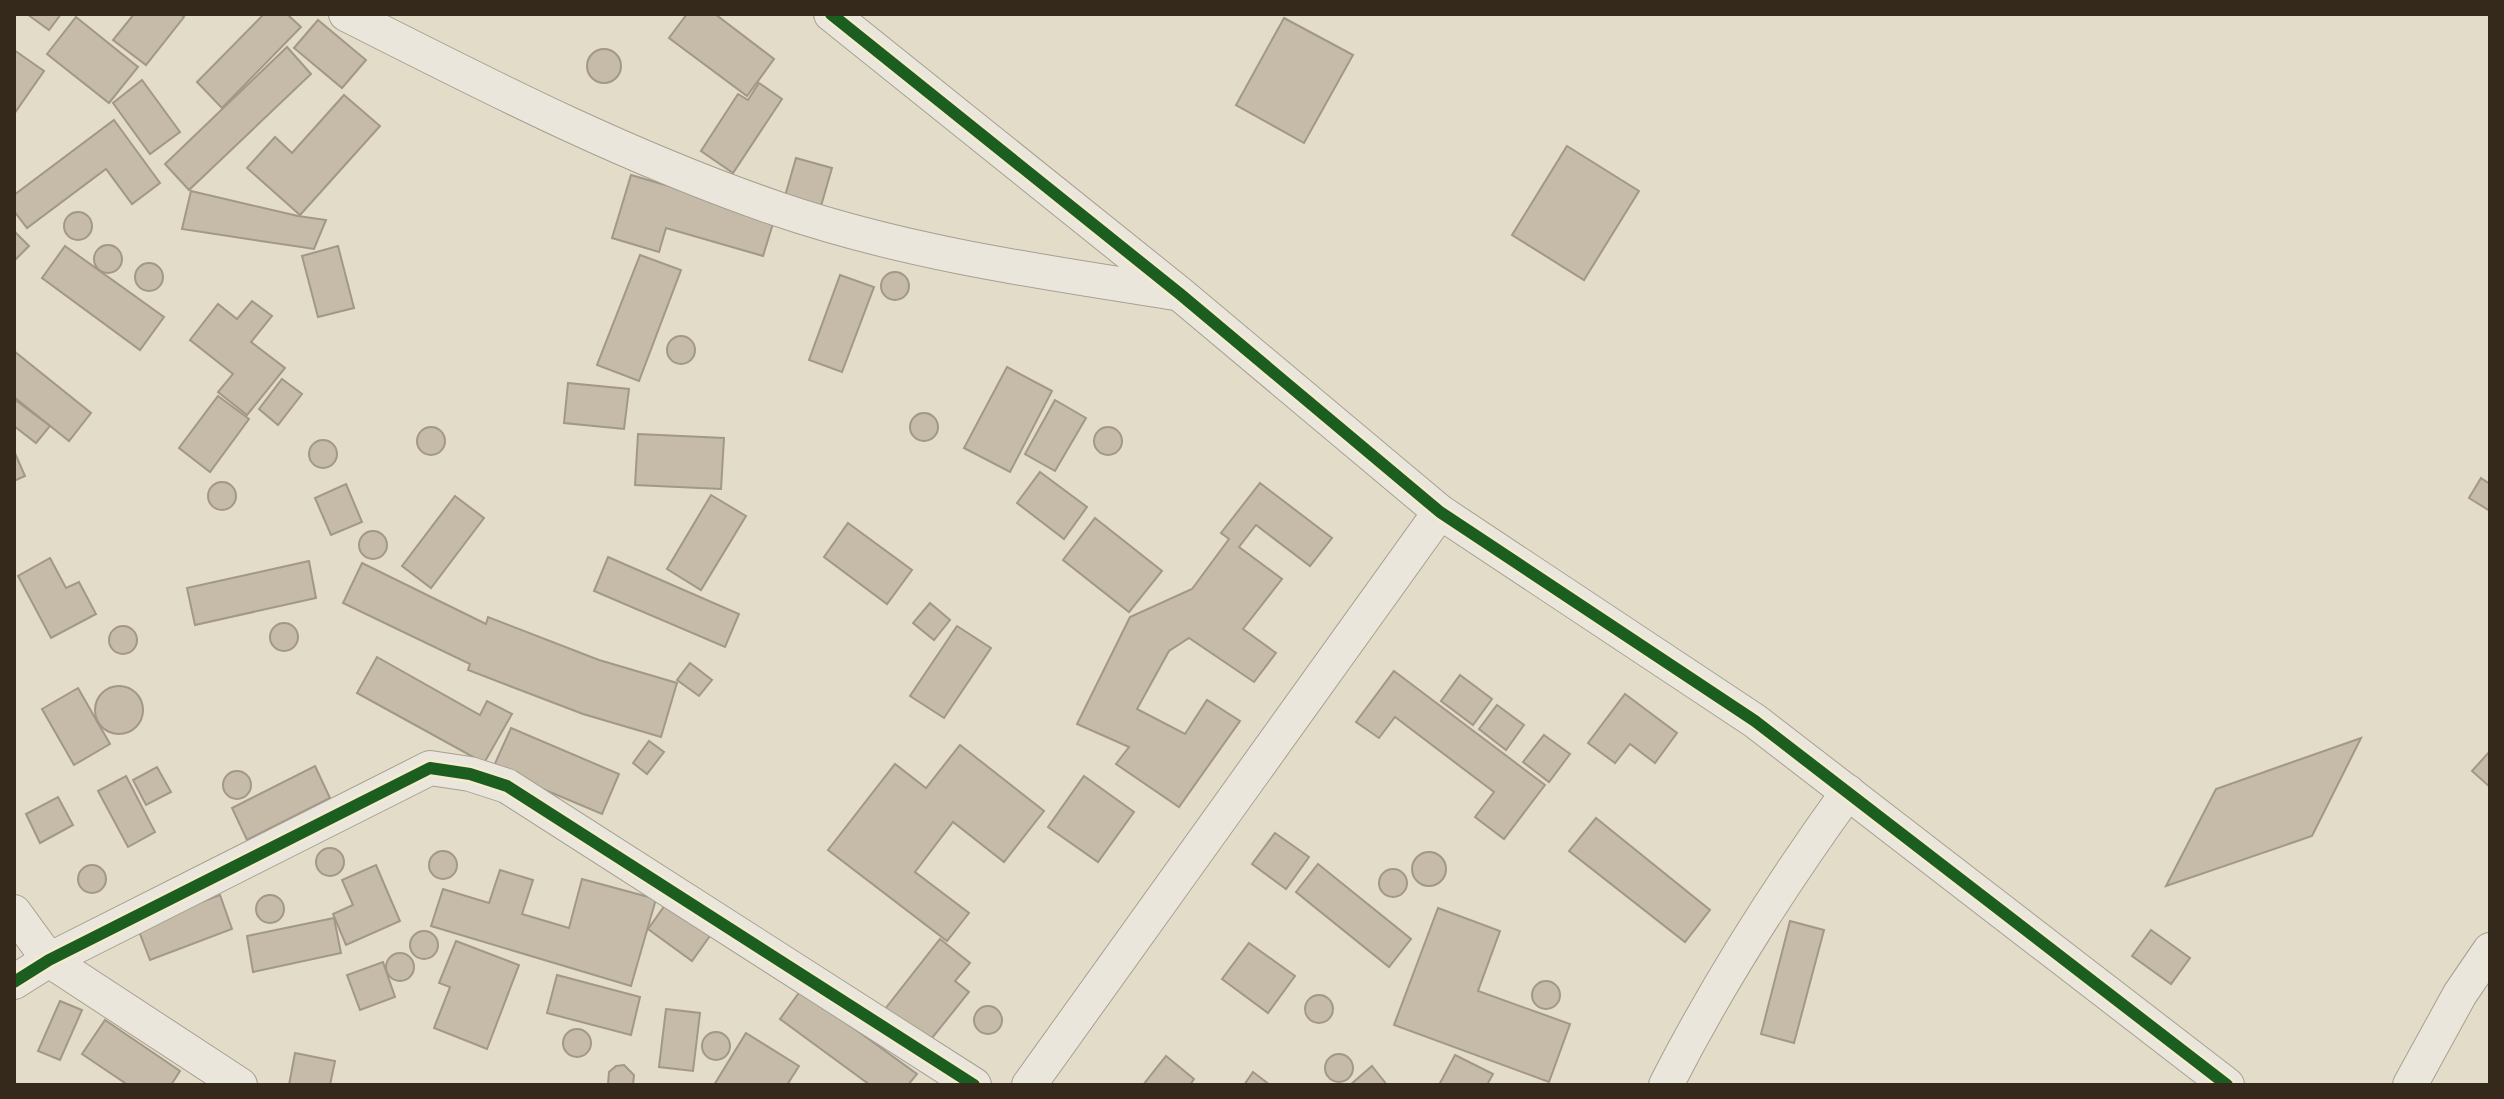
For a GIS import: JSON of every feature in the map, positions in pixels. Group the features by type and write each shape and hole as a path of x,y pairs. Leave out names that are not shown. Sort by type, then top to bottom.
{"street":[{"path":"346,14 519,101 654,161 779,209 967,260 1180,294"},
{"path":"831,14 1180,294 1440,512 1755,721 2212,1080"},
{"path":"1029,1085 1440,512"},
{"path":"14,982 49,960 430,768 470,774 507,786 974,1085"},
{"path":"1666,1085 1705,1009 1776,892 1848,792"},
{"path":"14,912 49,960 240,1085"},
{"path":"2410,1085 2460,994 2490,950"}],"building":[{"path":"27,14 61,14 49,30"},
{"path":"134,14 180,14 184,17 146,65 113,40"},
{"path":"264,14 287,14 301,27 222,108 197,82"},
{"path":"687,14 715,14 774,59 747,96 669,38"},
{"path":"76,17 138,67 109,103 47,54"},
{"path":"1284,18 1353,55 1304,143 1236,105"},
{"path":"318,20 366,60 342,88 294,48"},
{"path":"287,47 311,74 189,190 165,164"},
{"path":"604,49 616,54 621,66 616,78 604,83 592,78 587,66 592,54"},
{"path":"14,50 44,71 14,114"},
{"path":"142,80 180,132 150,154 113,103"},
{"path":"759,83 782,99 733,173 701,151 738,94 748,100"},
{"path":"344,95 380,126 300,215 247,168 275,137 292,153"},
{"path":"114,120 160,183 132,204 106,169 27,228 14,211 14,195"},
{"path":"1567,146 1639,191 1584,280 1512,235"},
{"path":"796,158 832,168 821,206 785,196"},
{"path":"631,175 775,217 763,256 666,228 659,252 612,238"},
{"path":"191,191 326,220 314,249 182,229"},
{"path":"78,212 88,216 92,226 88,236 78,240 68,236 64,226 68,216"},
{"path":"14,231 29,246 14,261"},
{"path":"108,245 118,249 122,259 118,269 108,273 98,269 94,259 98,249"},
{"path":"65,246 164,317 140,350 42,278"},
{"path":"338,246 354,308 318,317 302,256"},
{"path":"640,255 681,270 639,381 597,365"},
{"path":"149,263 159,267 163,277 159,287 149,291 139,287 135,277 139,267"},
{"path":"895,272 905,276 909,286 905,296 895,300 885,296 881,286 885,276"},
{"path":"840,275 874,287 842,372 809,360"},
{"path":"252,301 272,316 251,342 285,368 247,415 218,392 233,374 190,340 218,304 237,319"},
{"path":"681,336 691,340 695,350 691,360 681,364 671,360 667,350 671,340"},
{"path":"14,351 91,413 69,441 14,397"},
{"path":"1007,367 1052,391 1010,472 964,448"},
{"path":"282,379 302,394 278,425 259,409"},
{"path":"568,383 629,389 624,429 564,423"},
{"path":"218,396 249,419 210,472 179,448"},
{"path":"14,399 50,426 36,443 14,426"},
{"path":"1055,400 1086,418 1055,471 1025,454"},
{"path":"924,413 934,417 938,427 934,437 924,441 914,437 910,427 914,417"},
{"path":"431,427 441,431 445,441 441,451 431,455 421,451 417,441 421,431"},
{"path":"1108,427 1118,431 1122,441 1118,451 1108,455 1098,451 1094,441 1098,431"},
{"path":"638,434 724,438 721,489 635,485"},
{"path":"323,440 333,444 337,454 333,464 323,468 313,464 309,454 313,444"},
{"path":"14,451 25,476 14,481"},
{"path":"1040,472 1087,507 1064,539 1017,503"},
{"path":"2481,478 2490,484 2490,511 2469,498"},
{"path":"222,482 232,486 236,496 232,506 222,510 212,506 208,496 212,486"},
{"path":"1260,483 1332,538 1310,566 1256,525 1239,547 1282,579 1243,629 1276,653 1254,682 1189,638 1169,651 1137,709 1185,734 1207,700 1240,721 1179,807 1116,764 1129,747 1077,724 1130,617 1192,589 1229,539 1221,533"},
{"path":"346,484 362,522 331,535 315,498"},
{"path":"711,495 746,516 701,590 667,569"},
{"path":"455,496 484,518 431,588 402,566"},
{"path":"1095,518 1162,571 1129,612 1063,560"},
{"path":"848,523 912,570 887,604 824,557"},
{"path":"373,531 383,535 387,545 383,555 373,559 363,555 359,545 363,535"},
{"path":"608,557 739,614 725,647 594,591"},
{"path":"50,558 66,588 79,582 96,614 51,638 18,576"},
{"path":"309,561 316,598 195,625 187,588"},
{"path":"362,563 486,624 488,617 599,660 677,683 661,737 583,714 468,670 470,664 343,603"},
{"path":"930,603 950,620 934,640 913,623"},
{"path":"284,623 294,627 298,637 294,647 284,651 274,647 270,637 274,627"},
{"path":"123,626 133,630 137,640 133,650 123,654 113,650 109,640 113,630"},
{"path":"957,626 991,648 944,718 910,696"},
{"path":"377,657 480,715 487,701 512,714 484,763 357,693"},
{"path":"690,663 712,680 699,696 677,680"},
{"path":"1394,671 1545,785 1504,839 1475,817 1494,792 1395,717 1379,738 1356,722"},
{"path":"1460,675 1492,699 1473,725 1441,701"},
{"path":"119,686 136,693 143,710 136,727 119,734 102,727 95,710 102,693"},
{"path":"78,688 110,744 74,765 42,709"},
{"path":"1625,694 1677,733 1655,763 1630,744 1615,763 1588,743"},
{"path":"1497,705 1524,725 1506,750 1479,729"},
{"path":"511,728 619,774 602,814 493,768"},
{"path":"1544,735 1570,754 1549,782 1523,762"},
{"path":"2361,738 2312,836 2166,886 2216,789"},
{"path":"649,741 664,752 647,774 633,763"},
{"path":"960,745 1044,811 1004,862 953,822 915,872 969,913 947,941 828,850 895,764 926,788"},
{"path":"2490,751 2490,787 2472,771"},
{"path":"315,766 330,798 247,840 232,808"},
{"path":"157,767 171,792 146,805 133,780"},
{"path":"237,771 247,775 251,785 247,795 237,799 227,795 223,785 227,775"},
{"path":"126,776 155,832 128,847 98,791"},
{"path":"1084,776 1134,812 1098,862 1048,827"},
{"path":"58,797 73,825 40,843 26,814"},
{"path":"1596,818 1710,910 1685,942 1569,851"},
{"path":"1275,833 1309,857 1286,889 1252,864"},
{"path":"330,848 340,852 344,862 340,872 330,876 320,872 316,862 320,852"},
{"path":"443,851 453,855 457,865 453,875 443,879 433,875 429,865 433,855"},
{"path":"1429,852 1441,857 1446,869 1441,881 1429,886 1417,881 1412,869 1417,857"},
{"path":"1318,864 1411,939 1389,967 1296,892"},
{"path":"92,865 102,869 106,879 102,889 92,893 82,889 78,879 82,869"},
{"path":"376,865 400,921 346,945 333,914 353,905 342,880"},
{"path":"1393,869 1403,873 1407,883 1403,893 1393,897 1383,893 1379,883 1383,873"},
{"path":"500,870 533,880 522,914 569,928 582,879 656,899 631,986 431,926 443,889 489,903"},
{"path":"220,895 232,929 150,960 137,926"},
{"path":"270,895 280,899 284,909 280,919 270,923 260,919 256,909 260,899"},
{"path":"668,901 712,933 692,961 648,929"},
{"path":"1438,908 1500,931 1478,991 1570,1024 1549,1082 1394,1025"},
{"path":"334,918 341,953 253,972 247,936"},
{"path":"1790,921 1824,930 1794,1043 1761,1034"},
{"path":"2151,930 2190,958 2171,984 2132,956"},
{"path":"424,931 434,935 438,945 434,955 424,959 414,955 410,945 414,935"},
{"path":"940,939 970,963 955,981 969,992 928,1043 885,1009"},
{"path":"456,941 519,965 487,1049 434,1028 450,987 439,983"},
{"path":"1249,943 1295,976 1268,1013 1222,979"},
{"path":"400,953 410,957 414,967 410,977 400,981 390,977 386,967 390,957"},
{"path":"383,962 395,997 360,1010 347,975"},
{"path":"557,975 640,997 631,1035 547,1013"},
{"path":"1546,981 1556,985 1560,995 1556,1005 1546,1009 1536,1005 1532,995 1536,985"},
{"path":"801,990 917,1074 908,1085 870,1085 780,1019"},
{"path":"1319,995 1329,999 1333,1009 1329,1019 1319,1023 1309,1019 1305,1009 1309,999"},
{"path":"60,1001 82,1010 60,1060 38,1051"},
{"path":"988,1006 998,1010 1002,1020 998,1030 988,1034 978,1030 974,1020 978,1010"},
{"path":"666,1009 700,1013 693,1071 659,1067"},
{"path":"105,1020 180,1071 171,1085 128,1085 82,1054"},
{"path":"577,1029 587,1033 591,1043 587,1053 577,1057 567,1053 563,1043 567,1033"},
{"path":"716,1032 726,1036 730,1046 726,1056 716,1060 706,1056 702,1046 706,1036"},
{"path":"746,1033 799,1066 787,1085 714,1085"},
{"path":"295,1053 335,1061 330,1085 289,1085"},
{"path":"1339,1054 1349,1058 1353,1068 1349,1078 1339,1082 1329,1078 1325,1068 1329,1058"},
{"path":"1455,1055 1493,1074 1487,1085 1439,1085"},
{"path":"1166,1056 1194,1079 1190,1085 1143,1085"},
{"path":"624,1065 634,1075 633,1085 608,1085 609,1072 616,1066"},
{"path":"1372,1066 1387,1085 1350,1085"},
{"path":"1253,1072 1270,1085 1244,1085"}],"cycle path":[{"path":"831,14 1180,294 1440,512 1755,721 2227,1085"},
{"path":"14,982 49,960 430,768 470,774 507,786 974,1085"}]}
